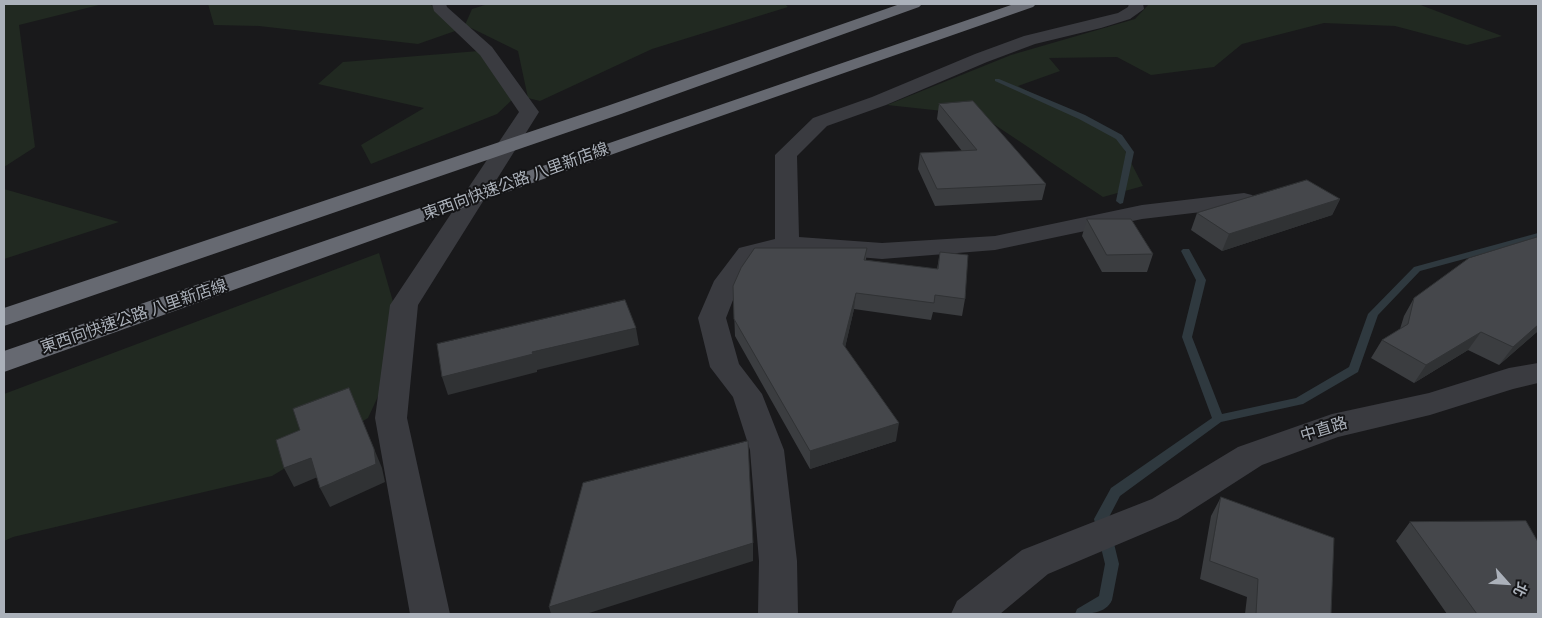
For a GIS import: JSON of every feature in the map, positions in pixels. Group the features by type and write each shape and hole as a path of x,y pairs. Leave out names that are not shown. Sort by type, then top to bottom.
{"highway":[{"path":"4,317 614,110 914,4"},
{"name":"東西向快速公路 八里新店線","path":"4,362 651,134 1028,4"}],"street":[{"path":"430,614 391,418 404,305 529,112 486,51 440,8 439,4"},
{"path":"787,244 786,155 820,122 879,101 981,58 1030,40 1095,25 1124,16 1136,8 1136,4"},
{"path":"778,614 778,561 767,450 747,394 725,367 712,318 727,281 748,253 787,244 882,251 995,243 1142,212 1244,200"},
{"name":"中直路","path":"971,614 1035,562 1165,509 1250,456 1332,426 1430,404 1509,378 1538,373"}],"shaded area":[{"path":"4,4 103,4 19,25 35,147 4,167"},
{"path":"208,4 430,4 458,30 418,44 259,26 214,25"},
{"path":"488,4 785,4 788,7 652,49 540,101 528,98 518,51 465,25 472,9"},
{"path":"1149,4 1418,4 1502,36 1467,45 1395,26 1324,23 1242,44 1214,67 1151,75 1117,57 1049,58 1060,71 1018,86 1119,139 1143,186 1103,197 980,115 887,105 1011,55 1135,19"},
{"path":"479,51 513,99 497,114 371,164 361,145 424,108 318,84 343,62"},
{"path":"4,189 119,222 4,259"},
{"path":"379,253 404,340 368,418 272,476 13,537 4,541 4,394"}],"building":[{"path":"973,101 1046,184 937,189 920,153 977,150 939,104"},
{"path":"1307,180 1340,199 1229,234 1197,213"},
{"path":"1087,219 1131,219 1153,254 1107,255"},
{"path":"1538,237 1538,325 1513,347 1481,332 1426,365 1382,340 1408,324 1414,298 1469,258"},
{"path":"755,248 867,248 864,260 938,269 940,252 968,255 965,299 935,295 934,303 856,293 843,344 899,423 810,451 734,319 733,286 741,268"},
{"path":"625,300 636,328 532,352 533,354 442,377 437,344"},
{"path":"349,388 374,449 376,464 320,488 311,458 284,468 276,440 300,430 293,409"},
{"path":"748,441 753,543 549,607 583,483"},
{"path":"1221,497 1334,538 1331,614 1256,614 1258,579 1210,561"},
{"path":"1526,521 1538,542 1538,614 1477,614 1410,522"}],"waterway":[{"path":"997,80 1082,117 1119,137 1130,152 1120,201"},
{"path":"1218,419 1299,401 1354,369 1373,314 1417,269 1538,236"},
{"path":"1186,251 1201,280 1187,337 1218,419"},
{"path":"1082,614 1105,600 1112,564 1101,519 1115,492 1218,419"}]}
